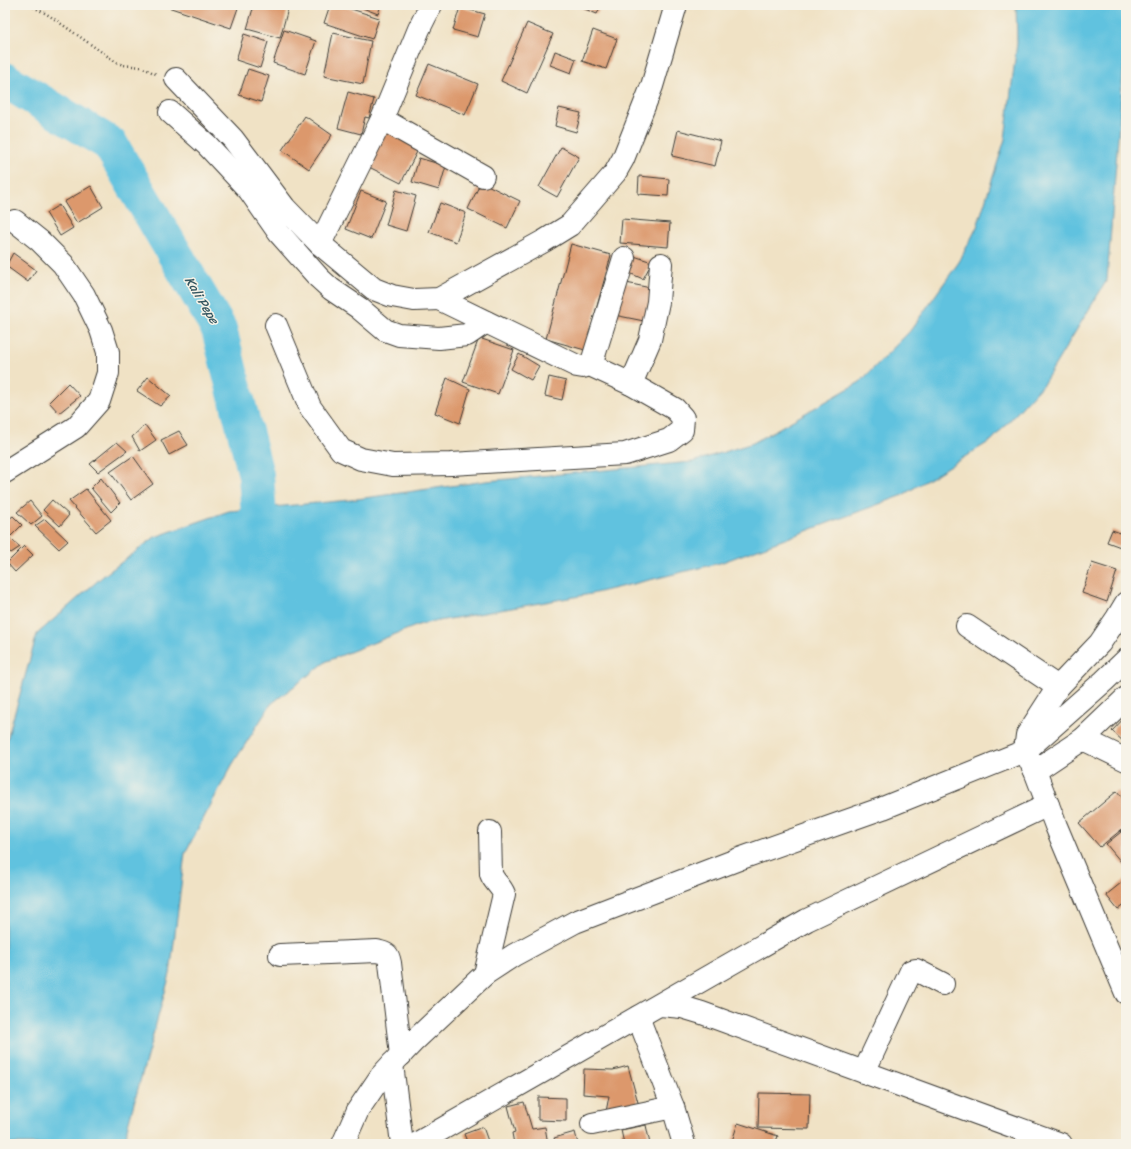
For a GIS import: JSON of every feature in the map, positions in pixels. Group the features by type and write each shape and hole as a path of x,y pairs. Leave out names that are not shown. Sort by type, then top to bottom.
{"street":[{"path":"320,244 382,119 431,5"},
{"path":"176,79 233,139 285,208 320,244 374,288 392,296 414,300 439,299 570,225 615,173 623,159 652,86 676,5"},
{"path":"170,112 207,145 249,190 279,233 319,278 331,289 363,311 385,330 399,336 439,338 467,335 486,322"},
{"path":"382,119 483,176"},
{"path":"5,472 76,427 99,401 108,373 108,352 101,330 84,295 63,264 40,241 15,221"},
{"path":"590,365 624,258"},
{"path":"631,384 650,340 658,302 661,264"},
{"path":"276,325 310,407 341,450 360,459 393,465 451,464 625,454 669,440 682,430 683,418 675,409 631,384 590,365 583,367 577,366 439,299"},
{"path":"1126,602 1100,643 1058,687 1027,735 1025,751 1035,771 1126,993"},
{"path":"967,626 1058,687"},
{"path":"343,1144 358,1110 381,1076 485,974 514,955 575,922 738,859 883,808 1025,751 1032,743 1126,660"},
{"path":"1035,771 1083,739 1126,698"},
{"path":"1083,739 1126,760"},
{"path":"416,1144 807,920 1048,805"},
{"path":"485,974 504,894 502,888 494,880 491,874 490,832"},
{"path":"280,955 377,951 389,956 402,1144"},
{"path":"864,1072 911,971 916,970 942,984"},
{"path":"660,1005 682,1007 702,1013 1061,1144"},
{"path":"638,1017 673,1107 684,1144"},
{"path":"592,1124 673,1107"}],"path":[{"path":"30,5 50,16 116,62 123,65 141,67 171,80 176,79"}],"water":[{"path":"1016,5 1126,5 1126,34 1107,280 1044,383 992,440 901,496 720,563 591,594 421,624 327,661 271,704 232,765 185,853 170,974 127,1128 126,1144 5,1144 5,747 37,634 102,577 155,537 229,511 350,500 486,481 692,462 753,443 860,382 910,331 959,262 977,227 1005,139 1017,43"}],"building":[{"path":"162,5 239,5 231,28"},
{"path":"254,5 289,5 280,38 247,29"},
{"path":"330,5 339,5 379,18 372,39 324,23"},
{"path":"355,5 381,5 378,14"},
{"path":"575,5 601,5 597,14"},
{"path":"460,7 485,14 478,37 453,30"},
{"path":"527,23 553,34 527,93 501,81"},
{"path":"284,30 316,41 305,74 273,63"},
{"path":"593,30 617,39 606,69 582,61"},
{"path":"333,33 371,41 363,84 324,76"},
{"path":"244,34 268,42 260,68 236,60"},
{"path":"555,51 576,59 571,73 550,65"},
{"path":"429,64 478,84 465,115 416,95"},
{"path":"248,69 269,76 261,102 239,95"},
{"path":"348,92 374,99 369,118 365,117 361,134 338,128"},
{"path":"559,108 581,113 576,132 555,126"},
{"path":"305,116 332,135 309,169 282,150"},
{"path":"387,127 421,144 401,183 367,166"},
{"path":"678,130 721,141 715,166 672,156"},
{"path":"561,147 579,157 557,197 539,187"},
{"path":"419,158 446,166 439,190 412,182"},
{"path":"639,176 669,179 668,196 638,194"},
{"path":"481,182 520,201 507,228 468,209"},
{"path":"91,186 103,207 77,223 64,202"},
{"path":"396,190 416,196 406,231 386,225"},
{"path":"361,191 386,201 371,239 346,229"},
{"path":"440,203 466,213 456,242 429,232"},
{"path":"59,205 73,228 60,236 46,213"},
{"path":"622,219 670,223 668,247 620,243"},
{"path":"571,244 611,255 585,350 546,339"},
{"path":"13,253 36,270 28,282 6,266"},
{"path":"631,255 652,262 643,279 625,271"},
{"path":"621,282 656,289 649,322 614,315"},
{"path":"479,338 514,350 498,394 463,382"},
{"path":"519,354 539,366 531,380 511,369"},
{"path":"148,377 171,396 160,406 137,391"},
{"path":"549,377 566,381 562,400 545,396"},
{"path":"447,378 470,389 460,423 435,413"},
{"path":"68,383 80,396 59,413 49,402"},
{"path":"145,425 156,440 140,451 132,437"},
{"path":"179,431 188,445 169,455 161,440"},
{"path":"117,442 127,451 98,472 90,464"},
{"path":"133,456 153,484 131,500 110,472"},
{"path":"101,478 120,503 111,512 91,488"},
{"path":"86,489 111,520 96,532 69,501"},
{"path":"52,500 69,515 60,526 43,510"},
{"path":"30,501 42,516 31,525 17,512"},
{"path":"13,516 22,525 11,536 5,531 5,522"},
{"path":"45,519 68,541 59,549 35,526"},
{"path":"1112,530 1126,535 1126,549 1107,542"},
{"path":"5,534 20,547 11,553 5,548"},
{"path":"24,546 33,555 15,572 7,563"},
{"path":"1092,563 1117,571 1107,602 1082,593"},
{"path":"1126,716 1126,744 1112,731"},
{"path":"1117,791 1126,802 1126,826 1100,847 1079,823"},
{"path":"1126,828 1126,868 1106,844"},
{"path":"1126,879 1126,904 1118,910 1106,895"},
{"path":"628,1066 639,1106 606,1112 609,1096 583,1094 584,1069 613,1070"},
{"path":"759,1093 810,1094 809,1129 758,1128"},
{"path":"538,1097 566,1098 566,1121 538,1120"},
{"path":"524,1102 532,1129 545,1127 548,1144 514,1144 512,1133 515,1132 508,1106"},
{"path":"738,1123 778,1136 775,1144 731,1144"},
{"path":"646,1125 650,1144 624,1144 621,1130"},
{"path":"483,1127 489,1144 468,1144 464,1134"},
{"path":"575,1132 578,1144 556,1144 554,1138"}],"waterway":[{"name":"Kali Pepe","path":"5,80 110,144 219,329 256,475 262,557"}]}
